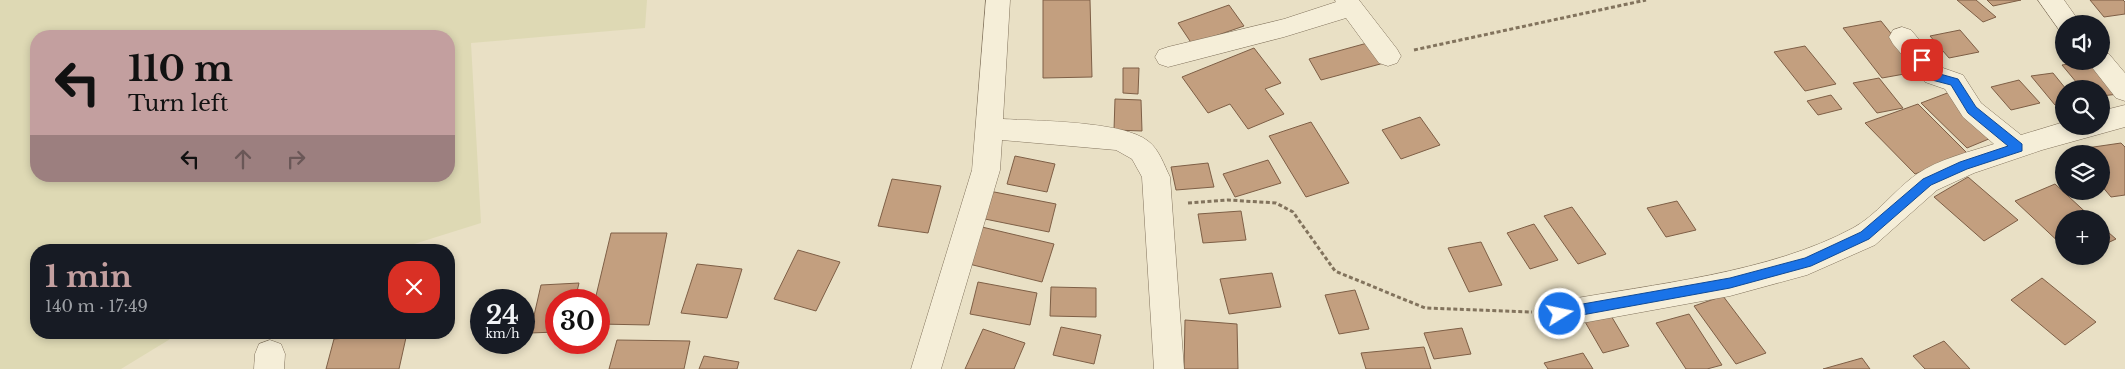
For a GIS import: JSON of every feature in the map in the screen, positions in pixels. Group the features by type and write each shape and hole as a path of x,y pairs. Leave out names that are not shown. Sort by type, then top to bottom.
{"street":[{"path":"926,369 986,170 998,0"},
{"path":"2050,0 2062,15"},
{"path":"1168,57 1284,28 1349,4 1388,56"},
{"path":"1902,38 1934,75 1954,82 1972,110 2018,148"},
{"path":"2108,70 2125,90"},
{"path":"2110,120 2125,116"},
{"path":"988,128 1132,142 1143,151 1156,177 1169,369"},
{"path":"1560,314 1730,283 1807,262 1865,236 1927,182 1964,165 2060,135"}],"path":[{"path":"1388,56 1646,0"},
{"path":"1159,205 1228,200 1276,203 1293,212 1335,271 1425,308 1560,314"}],"shaded area":[{"path":"0,0 647,0 645,28 471,43 481,223 414,244 30,244 30,339 170,339 121,369 0,369"}],"building":[{"path":"1043,0 1090,0 1092,77 1043,78"},
{"path":"1957,0 1976,0 1996,17 1983,22"},
{"path":"1987,0 2021,0 1993,6"},
{"path":"2090,0 2123,0 2125,2 2125,14 2102,15"},
{"path":"1229,5 1244,26 1192,44 1178,23"},
{"path":"1881,21 1921,71 1882,78 1843,28"},
{"path":"1960,30 1979,52 1949,58 1930,36"},
{"path":"1371,42 1384,63 1321,80 1309,59"},
{"path":"1805,46 1836,84 1805,91 1774,52"},
{"path":"1254,48 1281,83 1265,89 1284,114 1248,129 1230,104 1208,113 1182,77"},
{"path":"1123,68 1139,68 1138,94 1123,93"},
{"path":"2066,70 2098,70 2107,80 2074,80"},
{"path":"2053,73 2059,80 2055,80 2055,105 2031,76"},
{"path":"1879,78 1903,108 1877,113 1853,83"},
{"path":"2019,80 2040,103 2011,110 1991,87"},
{"path":"2110,84 2119,94 2110,95"},
{"path":"1950,92 1996,136 1967,148 1921,103"},
{"path":"1831,95 1842,109 1818,115 1807,101"},
{"path":"1115,99 1141,100 1142,131 1114,130"},
{"path":"1918,104 1968,154 1915,174 1865,123"},
{"path":"1420,117 1440,145 1401,159 1382,130"},
{"path":"1311,122 1349,183 1306,197 1269,136"},
{"path":"2121,143 2125,147 2125,195 2110,196 2110,145 2107,145"},
{"path":"1015,156 1055,164 1047,192 1007,184"},
{"path":"1268,160 1281,183 1235,197 1223,174"},
{"path":"1208,163 1214,187 1176,190 1171,167"},
{"path":"1968,177 2018,220 1984,241 1934,197"},
{"path":"892,179 941,186 928,233 878,226"},
{"path":"2055,184 2055,200 2072,200 2083,210 2055,210 2055,239 2015,201"},
{"path":"984,190 1056,204 1049,232 975,217"},
{"path":"1677,201 1696,230 1666,237 1647,208"},
{"path":"1572,207 1606,254 1578,264 1544,216"},
{"path":"1241,211 1246,240 1203,243 1198,214"},
{"path":"1534,224 1558,260 1530,269 1507,233"},
{"path":"982,227 1054,244 1042,282 969,264"},
{"path":"611,233 667,233 649,325 610,324 610,289 598,289"},
{"path":"2110,234 2116,239 2110,242"},
{"path":"1481,242 1502,285 1469,292 1448,248"},
{"path":"798,250 840,262 816,311 774,299"},
{"path":"697,264 742,269 727,318 681,313"},
{"path":"1272,273 1281,307 1229,314 1220,279"},
{"path":"2042,278 2096,322 2065,345 2011,300"},
{"path":"978,282 1037,293 1030,325 970,314"},
{"path":"579,283 578,289 545,289 545,332 535,333 535,311 541,285"},
{"path":"1051,287 1096,288 1096,317 1050,316"},
{"path":"1355,290 1369,329 1339,334 1325,295"},
{"path":"1723,296 1766,353 1736,364 1694,306"},
{"path":"1610,314 1629,346 1603,353 1584,320"},
{"path":"1689,314 1722,365 1707,369 1686,369 1656,323"},
{"path":"1185,320 1237,324 1238,369 1184,369"},
{"path":"1061,327 1101,335 1094,364 1053,355"},
{"path":"1462,328 1471,354 1434,359 1424,333"},
{"path":"983,329 1025,343 1014,369 965,369"},
{"path":"334,339 406,339 399,369 326,369"},
{"path":"617,340 690,341 684,369 609,369"},
{"path":"1944,341 1970,369 1925,369 1913,356"},
{"path":"1424,347 1431,369 1366,369 1361,353"},
{"path":"1583,353 1593,369 1548,369 1544,363"},
{"path":"704,356 739,362 737,369 699,369"},
{"path":"1862,358 1870,369 1823,369"}],"route":[{"path":"1560,314 1730,283 1807,262 1865,236 1927,182 1964,165 2018,148 1972,110 1954,82 1947,78 1936,77 1922,60"}]}
